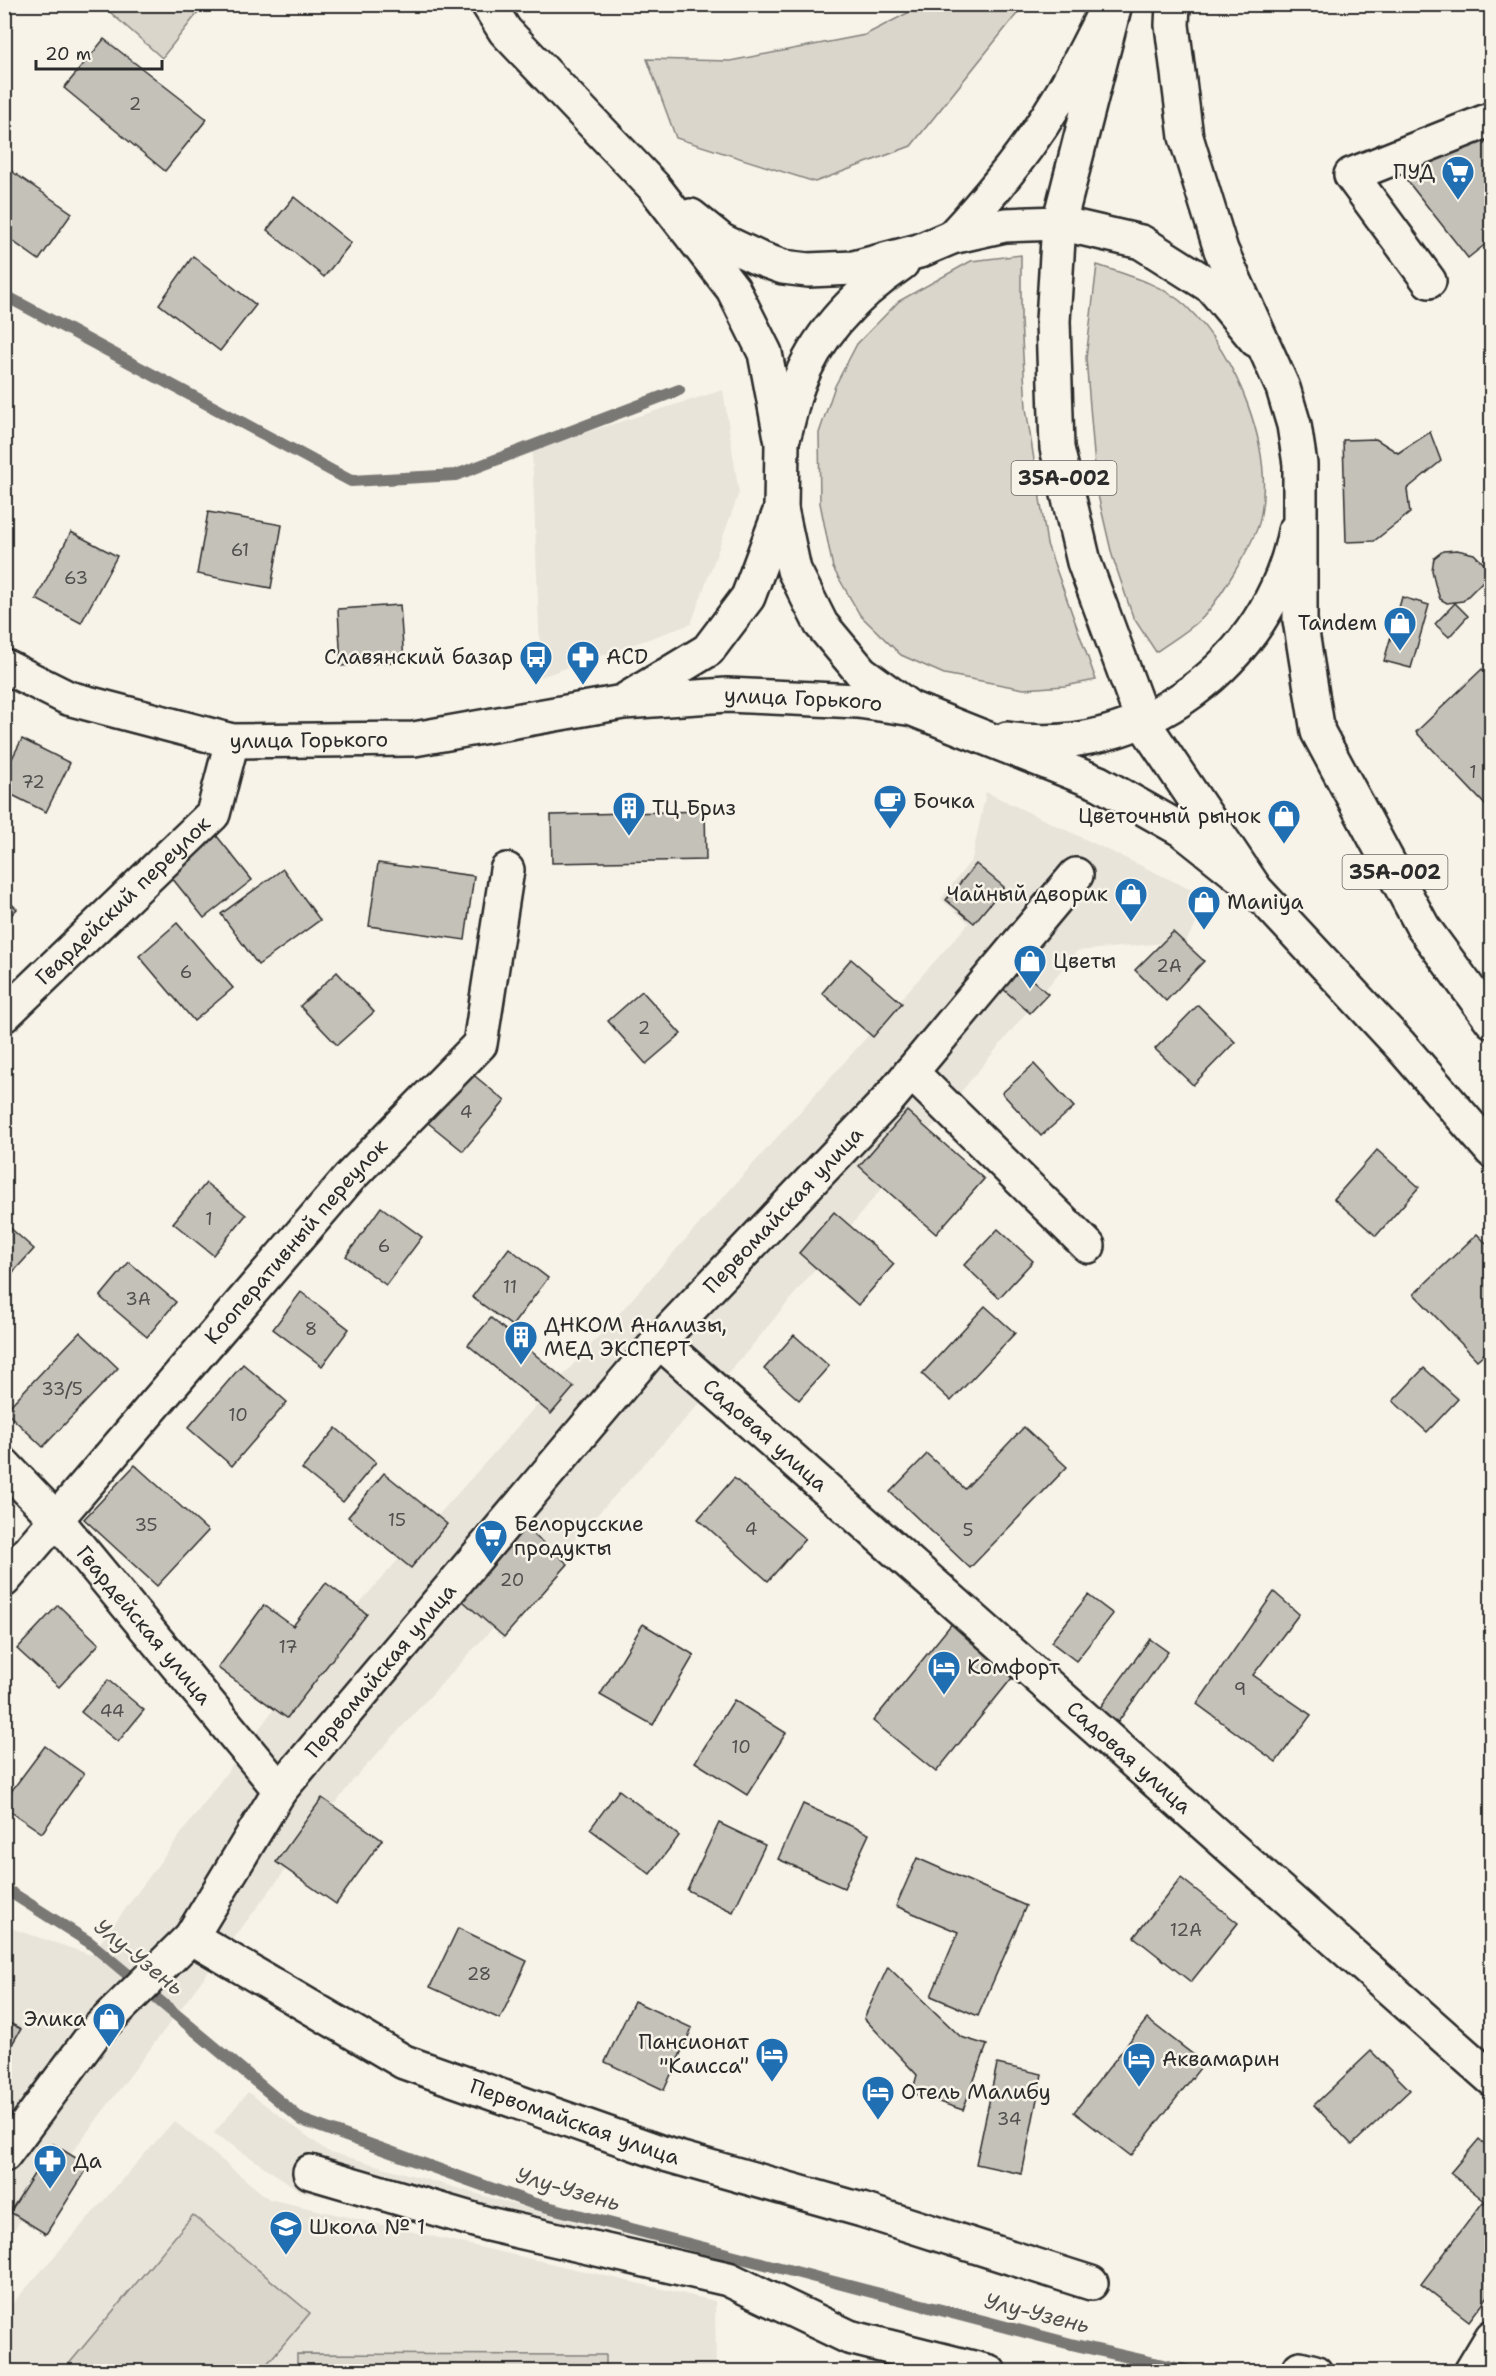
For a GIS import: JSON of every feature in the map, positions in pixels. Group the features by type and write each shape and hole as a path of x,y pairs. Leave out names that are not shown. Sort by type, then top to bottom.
{"main road":[{"path":"488,4 505,31 654,187 733,289 765,353 782,443"},
{"name":"35А-002","path":"952,237 989,197 1023,154 1056,104 1109,4"},
{"name":"35А-002","path":"1115,4 1059,223 1053,321 1057,448 1084,562 1143,722 1256,890"},
{"name":"35А-002","path":"1173,4 1172,25 1186,137 1221,250 1283,388 1294,425 1299,464 1300,620 1318,732 1423,927 1491,1021"},
{"path":"1429,281 1351,175 1491,119"},
{"path":"654,187 722,241 783,267 808,270 854,268 920,251"},
{"name":"35А-002","path":"1266,351 1212,287 1141,242 1059,223 1005,225 952,237 920,251 869,286 828,331 798,384 782,443 781,509 794,570 821,624 861,672 910,708 967,732 1026,742 1085,739 1143,722 1192,694 1234,656 1267,610 1290,559 1300,503"},
{"name":"улица Горького","path":"623,702 708,650 748,597 781,509"},
{"name":"улица Горького","path":"4,666 68,698 232,741 414,739 623,702 727,695 858,701 910,708"},
{"path":"967,732 1099,783 1182,830 1256,890 1400,1045 1491,1151"},
{"name":"Гвардейский переулок","path":"4,1015 213,814 232,741"},
{"name":"Кооперативный переулок","path":"4,1580 349,1178 480,1044 507,870"},
{"name":"Первомайская улица","path":"1076,875 887,1101 659,1341 280,1790 191,1937 404,2062 668,2155 862,2210 1091,2283"},
{"path":"911,1072 1088,1246"},
{"name":"Садовая улица","path":"659,1341 1491,2079"},
{"name":"Гвардейская улица","path":"4,1465 56,1519 280,1790"},
{"path":"4,2155 97,2030 191,1937"},
{"path":"310,2172 488,2224 728,2279 849,2337 989,2372"},
{"path":"1471,2372 1491,2337"}],"shaded area":[{"path":"102,5 204,5 162,58"},
{"path":"968,5 1024,5 911,146 815,182 676,138 647,59 730,61 865,35 919,7 960,10"},
{"path":"1021,255 1021,321 1026,408 1047,544 1096,680 1065,686 1024,689 944,674 901,655 860,615 833,568 820,503 819,433 835,386 857,344 899,301 971,261"},
{"path":"1097,265 1168,292 1187,307 1205,327 1222,351 1248,405 1257,434 1262,463 1263,492 1260,519 1244,556 1207,613 1190,629 1156,652 1133,617 1112,555 1097,491 1086,358"},
{"name":"Славянский базар","path":"723,390 739,493 691,624 541,677 532,449"},
{"path":"986,792 1211,899 1186,941 1077,951 746,1353 354,1779 5,2241 5,1926 91,1955 320,1647 969,923 941,899 972,859"},
{"path":"248,2092 327,2151 688,2254 681,2282 300,2191 214,2133"},
{"name":"Школа № 1","path":"174,2121 269,2199 715,2301 716,2371 5,2372 5,2312"},
{"path":"193,2215 310,2313 261,2371 63,2371"},
{"path":"297,2354 606,2355 606,2371 297,2371"}],"building":[{"path":"104,39 207,119 165,171 64,88"},
{"name":"ПУД","path":"1492,131 1492,239 1468,258 1394,164"},
{"path":"4,166 72,213 39,260 4,235"},
{"path":"294,197 351,243 324,277 267,230"},
{"path":"193,256 256,305 220,351 159,304"},
{"path":"1430,432 1441,461 1407,489 1410,513 1374,541 1346,542 1343,440 1376,439 1398,453"},
{"path":"208,512 282,525 271,588 197,574"},
{"path":"71,532 117,556 81,623 36,599"},
{"path":"1457,550 1474,554 1492,572 1463,601 1447,603 1440,599 1435,584 1432,570 1434,558 1443,551"},
{"path":"1402,597 1429,605 1411,668 1384,661"},
{"path":"1455,603 1468,616 1449,637 1435,624"},
{"path":"400,605 404,661 341,666 338,609"},
{"path":"1482,669 1492,679 1492,812 1416,732"},
{"path":"22,739 70,763 46,812 4,791 4,774"},
{"name":"ТЦ Бриз","path":"705,811 706,860 552,863 551,815"},
{"path":"216,835 252,880 204,918 168,873"},
{"path":"378,863 474,876 465,940 369,926"},
{"path":"976,864 1004,887 974,923 946,900"},
{"path":"283,869 320,920 258,965 221,914"},
{"path":"4,897 17,909 4,922"},
{"path":"177,923 233,988 194,1021 139,956"},
{"path":"1173,932 1204,961 1166,1001 1135,970"},
{"path":"851,959 902,1003 873,1037 822,993"},
{"path":"1029,959 1040,970 1032,978 1021,968"},
{"path":"1019,968 1048,994 1030,1013 1001,987"},
{"path":"337,972 374,1012 337,1045 300,1006"},
{"path":"642,991 681,1034 646,1064 608,1021"},
{"path":"1198,1005 1235,1042 1193,1085 1155,1049"},
{"path":"1034,1064 1074,1107 1041,1136 1002,1093"},
{"path":"470,1072 505,1101 463,1151 427,1122"},
{"path":"907,1111 984,1179 936,1234 859,1166"},
{"path":"1377,1150 1419,1187 1376,1236 1334,1199"},
{"path":"206,1183 246,1215 213,1255 173,1223"},
{"path":"381,1207 422,1237 386,1285 346,1256"},
{"path":"834,1212 894,1264 858,1305 799,1253"},
{"path":"7,1225 34,1249 4,1282 4,1228"},
{"path":"998,1229 1033,1261 999,1298 964,1265"},
{"path":"1477,1234 1492,1249 1492,1347 1477,1360 1414,1294"},
{"path":"509,1248 548,1278 512,1326 472,1297"},
{"path":"129,1262 176,1302 147,1337 100,1297"},
{"path":"301,1292 349,1329 322,1366 273,1329"},
{"path":"985,1306 1015,1333 951,1401 922,1374"},
{"name":"ДНКОМ Анализы, МЕД ЭКСПЕРТ","path":"491,1318 574,1387 551,1414 468,1345"},
{"path":"80,1332 118,1368 43,1447 5,1411"},
{"path":"794,1335 829,1366 799,1400 764,1369"},
{"path":"243,1364 287,1402 232,1466 188,1428"},
{"path":"1424,1368 1458,1399 1427,1432 1393,1401"},
{"path":"1024,1427 1067,1467 970,1568 890,1492 927,1454 965,1489"},
{"path":"336,1428 376,1462 343,1502 302,1469"},
{"path":"135,1465 208,1531 157,1586 84,1519"},
{"path":"384,1473 447,1524 411,1568 348,1517"},
{"path":"734,1478 805,1539 768,1581 698,1519"},
{"path":"520,1523 568,1564 504,1637 456,1595"},
{"path":"326,1583 367,1614 287,1718 218,1668 264,1605 293,1626"},
{"path":"1274,1592 1299,1614 1253,1675 1311,1715 1276,1762 1197,1704"},
{"path":"1088,1595 1113,1614 1076,1661 1051,1642"},
{"path":"58,1605 99,1644 59,1687 17,1649"},
{"path":"953,1622 1016,1673 936,1772 873,1721"},
{"path":"643,1624 694,1655 653,1725 600,1695"},
{"path":"1150,1639 1168,1652 1118,1722 1099,1709"},
{"path":"108,1680 144,1710 118,1742 81,1712"},
{"path":"734,1700 786,1733 747,1795 695,1762"},
{"path":"45,1746 84,1774 42,1833 4,1807 4,1801"},
{"path":"619,1790 679,1836 650,1874 590,1829"},
{"path":"322,1798 382,1840 336,1904 276,1862"},
{"path":"803,1804 869,1834 844,1888 778,1859"},
{"path":"719,1823 765,1845 733,1912 687,1890"},
{"path":"917,1858 1026,1906 978,2016 931,1996 958,1932 896,1906"},
{"path":"1181,1878 1238,1923 1191,1982 1134,1937"},
{"path":"458,1928 527,1961 500,2019 430,1987"},
{"path":"888,1967 961,2037 987,2045 963,2110 912,2093 917,2075 864,2018"},
{"path":"634,2001 692,2028 664,2090 605,2062"},
{"path":"1147,2019 1204,2063 1131,2156 1074,2112"},
{"path":"4,2020 21,2029 4,2058"},
{"path":"1371,2051 1410,2090 1352,2145 1314,2105"},
{"path":"997,2064 1042,2074 1022,2174 976,2164"},
{"path":"1479,2139 1492,2151 1492,2207 1450,2173"},
{"path":"53,2144 89,2166 46,2234 10,2212"},
{"path":"1483,2202 1492,2209 1492,2291 1469,2321 1421,2284"}],"waterway":[{"path":"4,295 351,481 456,475 679,390"},
{"name":"Улу-Узень","path":"4,1888 89,1942 302,2120 532,2203 1071,2344 1194,2372"}],"place":[{"name":"ПУД","path":"1458,201"},
{"name":"Tandem","path":"1400,652"},
{"name":"Славянский базар","path":"536,686"},
{"name":"ACD","path":"583,686"},
{"name":"Бочка","path":"890,830"},
{"name":"ТЦ Бриз","path":"629,837"},
{"name":"Цветочный рынок","path":"1284,845"},
{"name":"Чайный дворик","path":"1131,923"},
{"name":"Maniya","path":"1204,931"},
{"name":"Цветы","path":"1030,990"},
{"name":"ДНКОМ Анализы, МЕД ЭКСПЕРТ","path":"521,1366"},
{"name":"Белорусские продукты","path":"491,1565"},
{"name":"Комфорт","path":"944,1696"},
{"name":"Элика","path":"109,2048"},
{"name":"Пансионат \"Каисса\"","path":"772,2083"},
{"name":"Аквамарин","path":"1139,2088"},
{"name":"Отель Малибу","path":"878,2121"},
{"name":"Да","path":"50,2190"},
{"name":"Школа № 1","path":"286,2256"}]}
